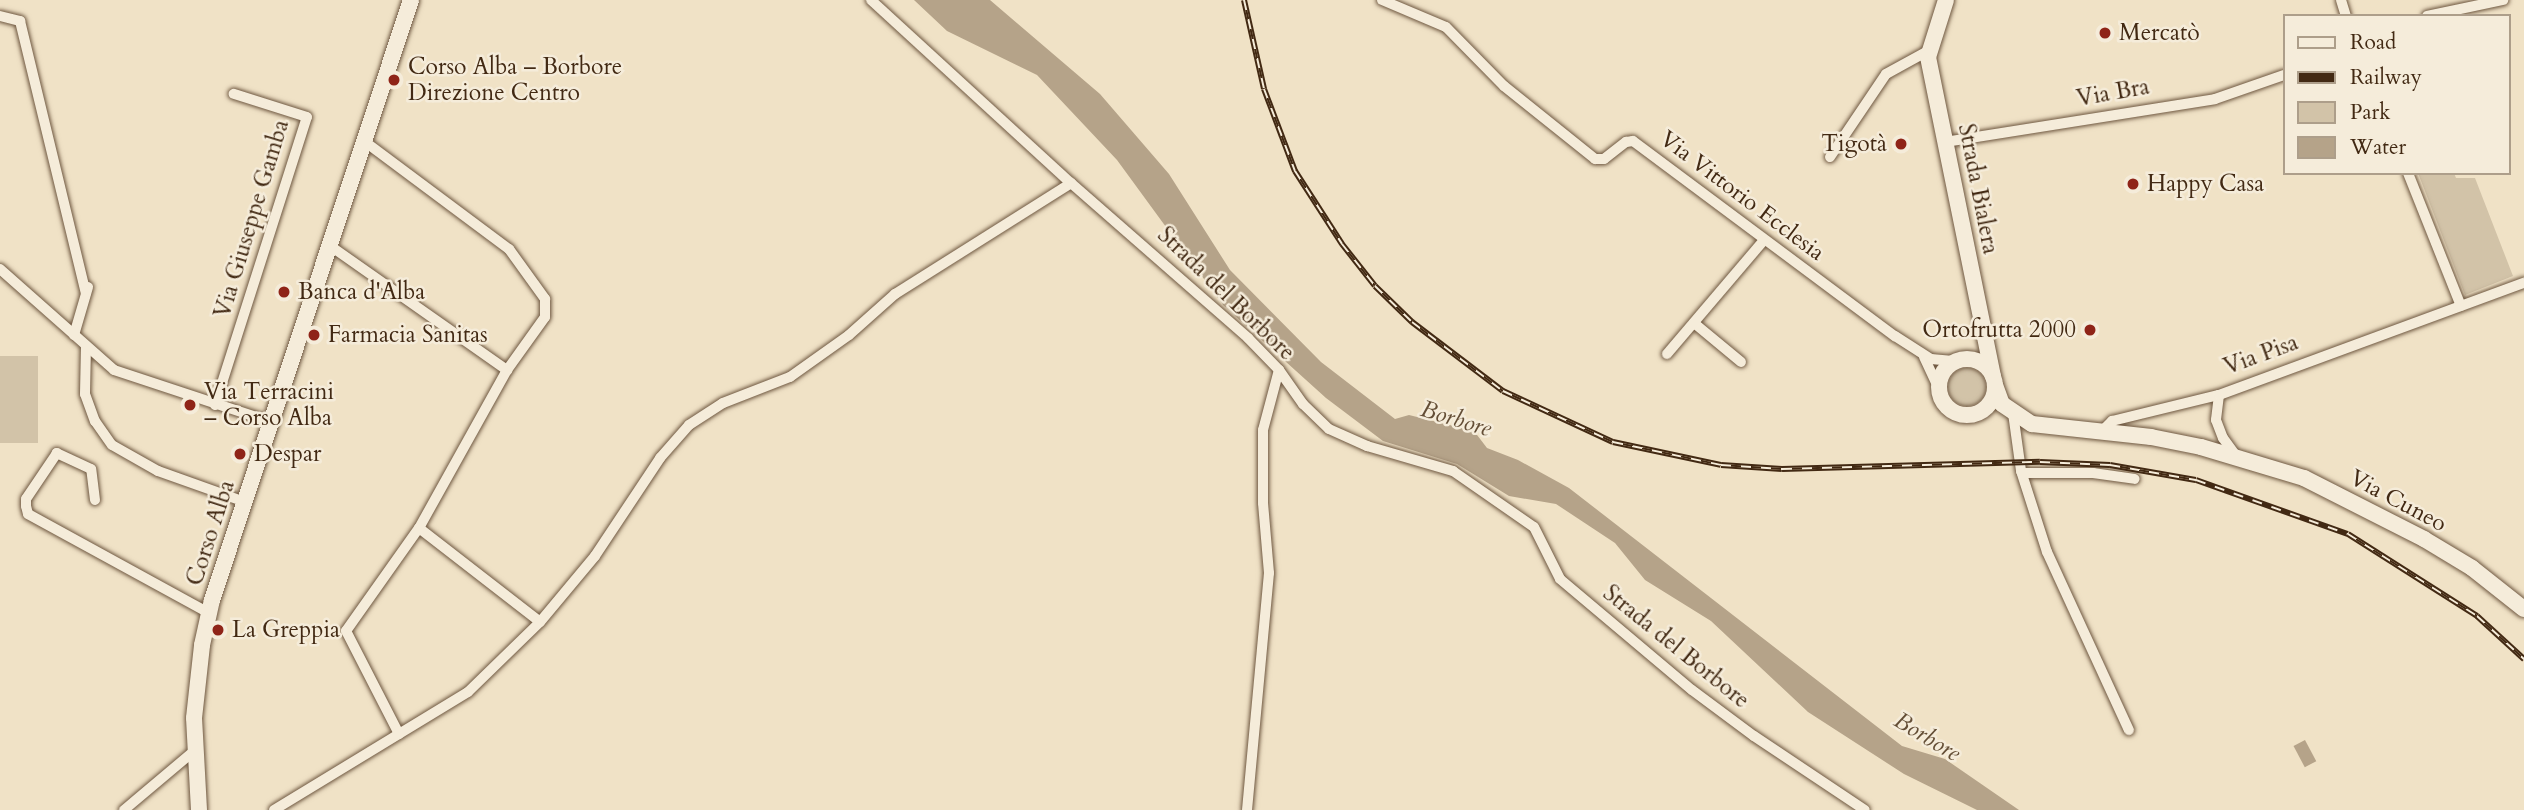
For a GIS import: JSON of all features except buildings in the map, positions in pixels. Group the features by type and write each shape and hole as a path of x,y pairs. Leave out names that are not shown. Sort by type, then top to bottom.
{"street":[{"name":"Corso Alba","path":"199,810 194,751 196,687 209,613 411,0"},
{"name":"Strada del Borbore","path":"871,0 1071,183 1160,259 1279,370 1303,404 1329,429 1367,446 1453,471 1534,527 1560,579 1692,690 1754,736 1865,810"},
{"name":"Via Vittorio Ecclesia","path":"1382,0 1446,27 1504,86 1595,159 1604,159 1626,142 1633,141 1922,354 1939,361 1960,360"},
{"path":"1830,157 1886,74 1928,51 1946,0"},
{"path":"2436,14 2503,0"},
{"path":"0,16 20,20 88,287 74,334"},
{"name":"Strada Bialera","path":"1928,51 1983,336 1994,380"},
{"name":"Via Bra","path":"1945,142 2215,99 2282,76"},
{"name":"Via Giuseppe Gamba","path":"215,405 307,117 234,94"},
{"path":"364,141 509,249 545,299 545,317 507,370 419,528 346,631 399,734"},
{"path":"2409,175 2461,306"},
{"path":"274,810 468,692 540,622 596,556 660,457 689,425 723,403 790,377 849,335 895,294 1071,183"},
{"path":"1667,354 1764,240"},
{"path":"330,245 507,370"},
{"path":"0,269 114,370 271,422"},
{"name":"Via Pisa","path":"1975,414 1992,410 2012,413 2044,427 2103,430 2112,421 2219,395 2524,283"},
{"path":"1694,323 1741,362"},
{"path":"1983,336 1977,349 1945,369 1939,389 1951,410 1975,414 1989,405 1994,380"},
{"path":"86,346 85,394 95,421 112,445 158,471 245,502"},
{"name":"Via Vittorio Ecclesia","path":"1922,354 1939,389"},
{"path":"1960,360 1979,361 1994,380 1999,400 2012,413 2014,439 2022,473 2047,552 2129,730"},
{"path":"1247,810 1269,573 1263,503 1263,430 1279,370"},
{"path":"2219,395 2216,420 2225,442 2237,458"},
{"name":"Via Cuneo","path":"2103,430 2200,447 2304,478 2424,539 2472,568 2524,609"},
{"path":"95,500 91,469 57,453 26,499 26,506 28,514 209,613"},
{"path":"2022,473 2093,473 2135,479"},
{"path":"419,528 540,622"},
{"path":"124,810 194,751"}],"green space":[{"path":"2419,175 2475,178 2513,276 2465,295"},
{"path":"0,356 38,356 38,443 0,443"},
{"path":"1967,368 1981,373 1986,387 1981,401 1967,406 1953,401 1948,387 1953,373"}],"water":[{"path":"914,0 990,0 1100,94 1169,174 1230,270 1321,362 1395,419 1409,415 1474,431 1487,448 1518,460 1569,488 1902,746 1945,759 2019,810 1977,810 1904,774 1808,712 1711,621 1645,580 1615,543 1556,504 1509,496 1457,464 1383,441 1326,398 1223,305 1117,160 1037,75 947,31"},
{"path":"2305,740 2316,761 2305,767 2294,746"}],"railway":[{"path":"1244,0 1264,89 1295,171 1342,244 1375,286 1412,322 1503,391 1613,442 1721,465 1782,469 2040,462 2110,465 2196,480 2348,534 2477,616 2524,659"}],"place":[{"name":"Mercatò","path":"2105,33"},
{"name":"Corso Alba – Borbore Direzione Centro","path":"394,80"},
{"name":"Tigotà","path":"1901,144"},
{"name":"Happy Casa","path":"2133,184"},
{"name":"Banca d'Alba","path":"284,292"},
{"name":"Ortofrutta 2000","path":"2090,330"},
{"name":"Farmacia Sanitas","path":"314,335"},
{"name":"Via Terracini – Corso Alba","path":"190,405"},
{"name":"Despar","path":"240,454"},
{"name":"La Greppia","path":"218,630"}],"water label":[{"name":"Borbore","path":"1456,419"},
{"name":"Borbore","path":"1927,737"}]}
